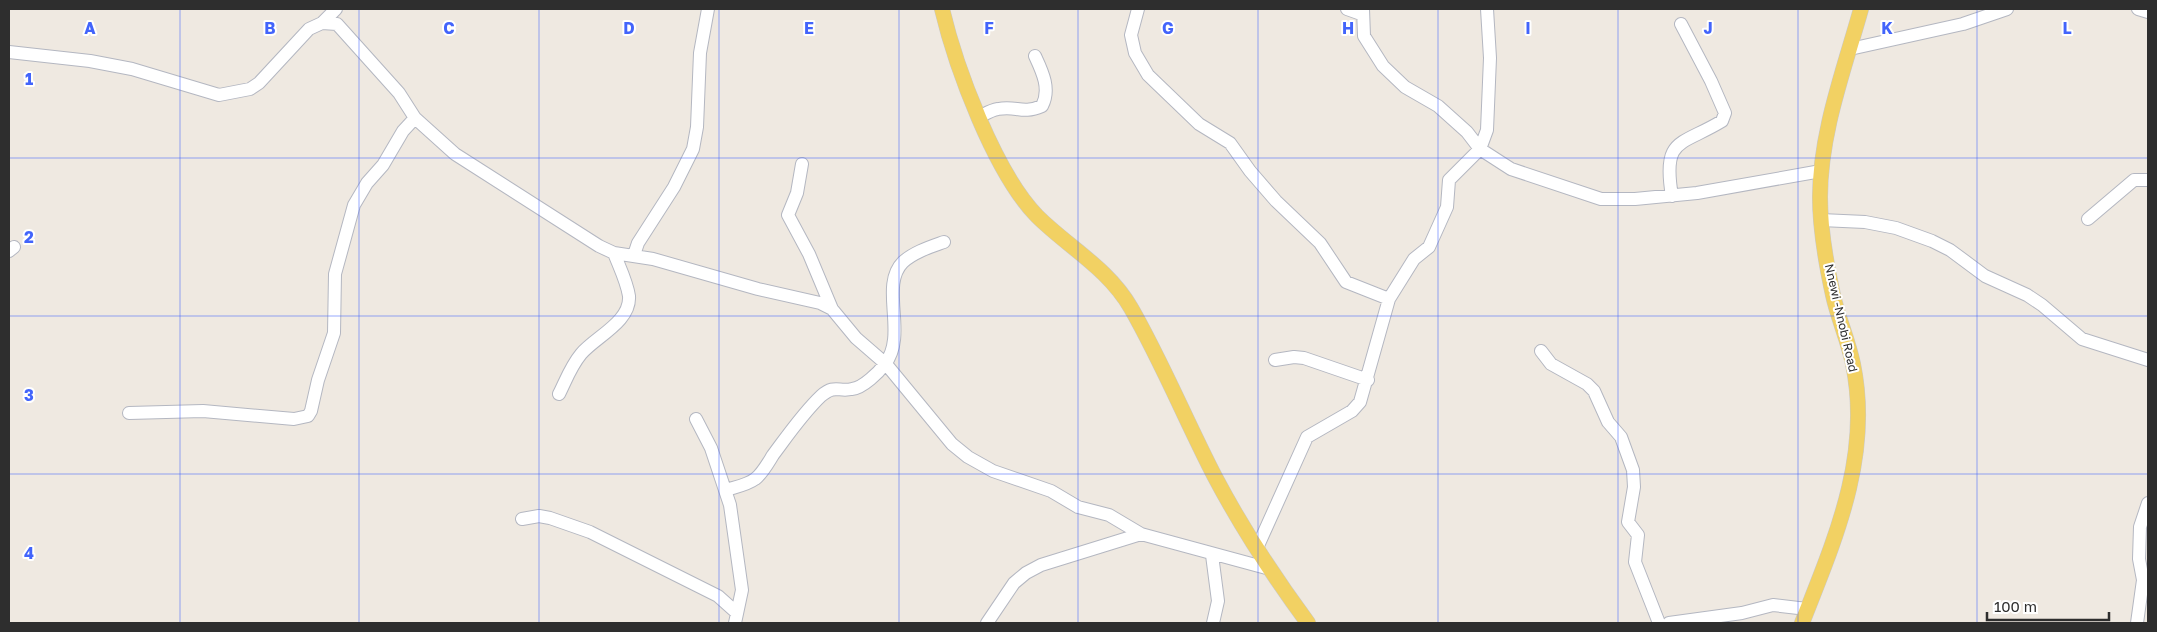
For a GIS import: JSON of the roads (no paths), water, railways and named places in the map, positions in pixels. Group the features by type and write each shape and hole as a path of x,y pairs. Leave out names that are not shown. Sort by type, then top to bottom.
{"main road":[{"path":"942,9 979,117 1018,196 1038,218 1105,274 1130,306 1216,478 1270,570 1308,623"},
{"name":"Nnewi -Nnobi Road","path":"1802,623 1840,526 1859,439 1858,396 1853,364 1833,295 1821,220 1821,171 1825,140 1861,9"}],"street":[{"path":"9,52 65,58 132,69 219,95 250,89 309,29 322,23 336,9"},
{"path":"634,255 638,243 674,188 693,149 697,127 700,53 708,9"},
{"path":"1138,9 1131,35 1135,53 1148,74 1199,124 1230,143 1250,171 1276,200 1320,243 1346,282 1389,299"},
{"path":"1347,9 1362,11 1364,36 1383,66 1405,87 1438,106 1467,132 1480,149 1511,169 1602,199 1635,200 1672,196 1821,171"},
{"path":"1257,548 1307,437 1352,411 1360,402 1368,380 1389,299 1414,259 1429,247 1435,236 1447,207 1449,180 1480,149 1487,130 1490,95 1487,9"},
{"path":"1850,49 1963,24 2007,9"},
{"path":"2138,9 2148,12"},
{"path":"322,23 337,24 399,93 415,118 455,154 598,246 614,252 634,255 749,286 820,302 832,309"},
{"path":"1672,196 1668,173 1673,151 1687,137 1722,121 1725,114 1705,68 1692,49 1681,24"},
{"path":"979,117 997,109 1013,108 1024,112 1042,106 1046,97 1046,86 1043,73 1035,56"},
{"path":"129,413 203,411 294,419 308,416 334,333 335,274 354,205 367,182 383,165 403,131 415,118"},
{"path":"802,164 797,194 788,215 809,254 832,309 856,338 886,364 952,444 993,471 1051,491 1078,507 1109,515 1141,534 1270,570"},
{"path":"2088,219 2134,180 2148,180"},
{"path":"1821,220 1864,222 1896,228 1932,241 1950,250 1985,276 2026,295 2042,305 2082,339 2148,360"},
{"path":"726,490 755,479 800,420 827,391 835,388 853,390 860,387 886,364 894,343 896,316 893,296 894,278 902,263 917,253 944,242"},
{"path":"560,394 571,369 582,353 613,327 628,305 629,297 614,252"},
{"path":"1541,351 1556,368 1587,384 1594,391 1608,422 1621,437 1633,470 1634,487 1628,522 1638,534 1635,562 1659,623"},
{"path":"1275,360 1294,356 1304,358 1368,380"},
{"path":"696,419 711,448 726,490 741,574 742,590 736,618"},
{"path":"2137,623 2143,580 2139,559 2140,526 2148,502"},
{"path":"522,519 539,516 550,518 590,532 718,596 736,618"},
{"path":"986,623 1014,583 1026,573 1041,565 1141,534"},
{"path":"1212,555 1218,601 1213,623"},
{"path":"1669,623 1742,613 1773,605 1807,609"}]}
